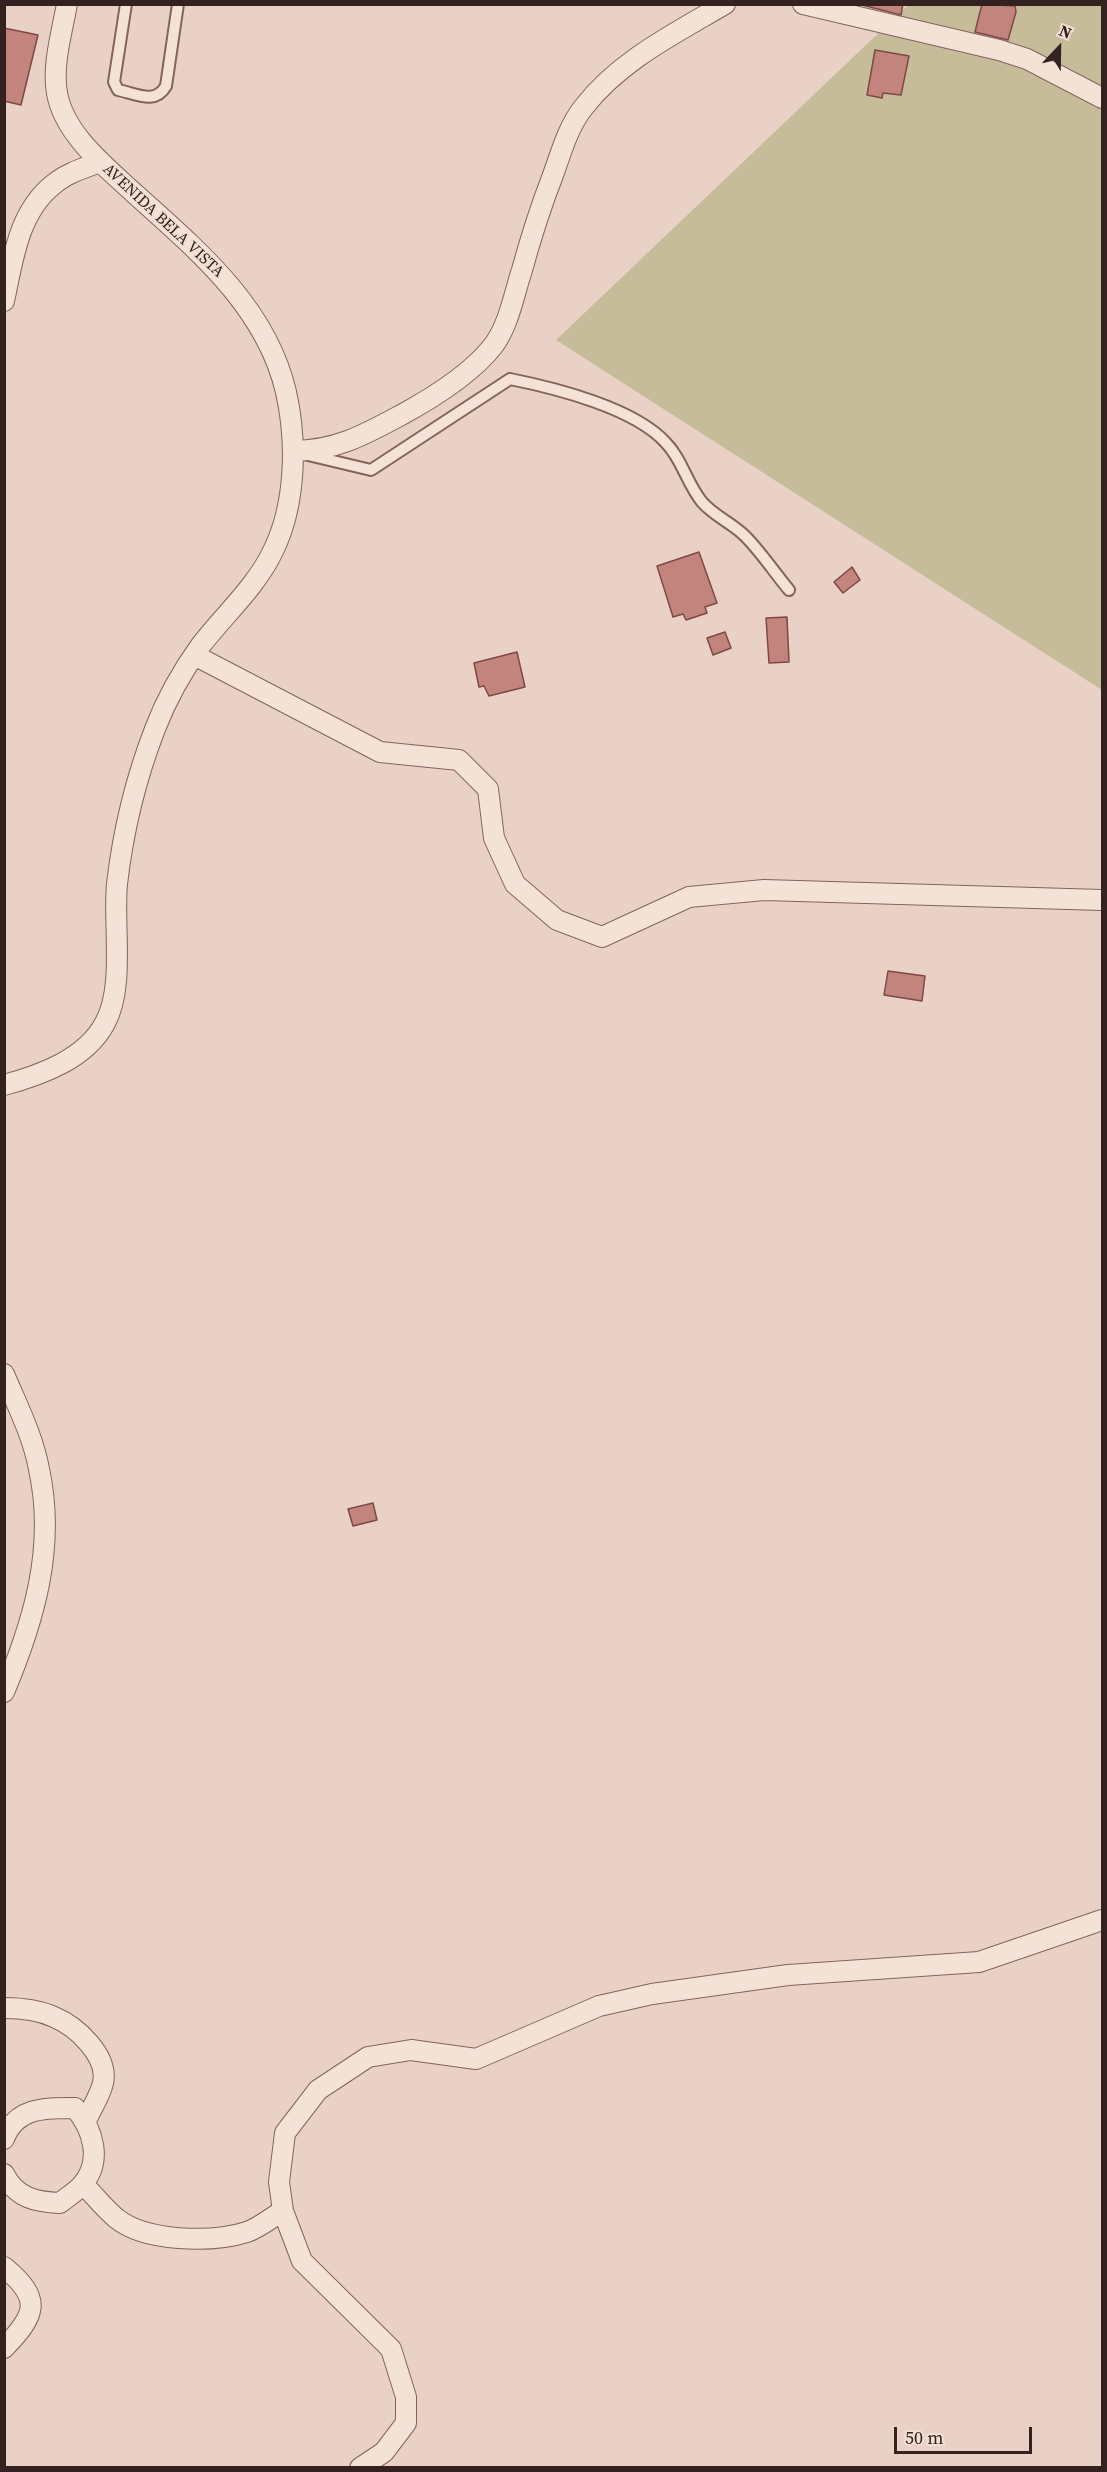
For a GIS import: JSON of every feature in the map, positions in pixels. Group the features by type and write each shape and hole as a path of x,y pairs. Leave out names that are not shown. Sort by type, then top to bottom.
{"street":[{"name":"AVENIDA BELA VISTA","path":"4,1085 36,1075 73,1058 105,1023 114,982 117,886 141,766 156,724 194,656 247,591 274,550 286,516 293,451 286,393 272,348 257,323 233,289 200,253 100,162 77,135 63,112 57,93 56,73 67,4"},
{"path":"293,451 337,447 358,439 420,405 478,363 494,344 505,322 537,217 567,139 581,110 616,74 645,51 725,4"},
{"path":"803,4 999,50 1027,59 1102,98"},
{"path":"4,301 20,232 35,206 53,184 72,173 100,162"},
{"path":"194,656 380,752 459,760 488,789 495,838 515,884 557,920 602,937 689,897 764,890 1102,900"},
{"path":"4,1374 39,1467 45,1525 36,1606 4,1692"},
{"path":"360,2468 384,2452 406,2423 406,2397 391,2349 302,2261 283,2211 279,2182 285,2133 318,2090 368,2058 411,2050 476,2059 599,2006 652,1994 788,1975 979,1962 1102,1920"},
{"path":"4,2008 32,2010 55,2017 74,2030 92,2047 103,2066 103,2083 86,2121"},
{"path":"4,2139 9,2126 25,2114 49,2108 75,2108 86,2121 95,2146 83,2184 60,2203 33,2201 10,2186 4,2174"},
{"path":"83,2184 117,2219 138,2231 165,2237 204,2238 248,2232 283,2211"},
{"path":"4,2267 30,2294 32,2302 24,2327 4,2348"}],"lane":[{"path":"126,4 114,82 118,90 153,98 161,95 166,86 177,4"},
{"path":"293,451 371,470 510,379 535,384 585,399 640,422 655,431 668,444 701,501 745,537 789,590"}],"shaded area":[{"path":"908,5 1102,5 1102,690 556,340"}],"building":[{"path":"858,4 903,4 901,15"},
{"path":"982,4 1015,6 1016,12 1008,40 975,32"},
{"path":"4,28 38,35 21,105 4,101"},
{"path":"875,50 909,56 901,95 883,93 882,98 867,95"},
{"path":"699,552 717,603 705,607 707,613 686,620 683,614 673,617 657,566"},
{"path":"852,567 860,580 843,593 834,582"},
{"path":"787,617 789,662 769,663 766,618"},
{"path":"725,632 731,648 713,655 707,638"},
{"path":"517,652 525,687 489,696 484,686 479,687 474,663"},
{"path":"888,971 925,976 922,1001 884,995"},
{"path":"373,1503 377,1520 353,1526 348,1509"}]}
